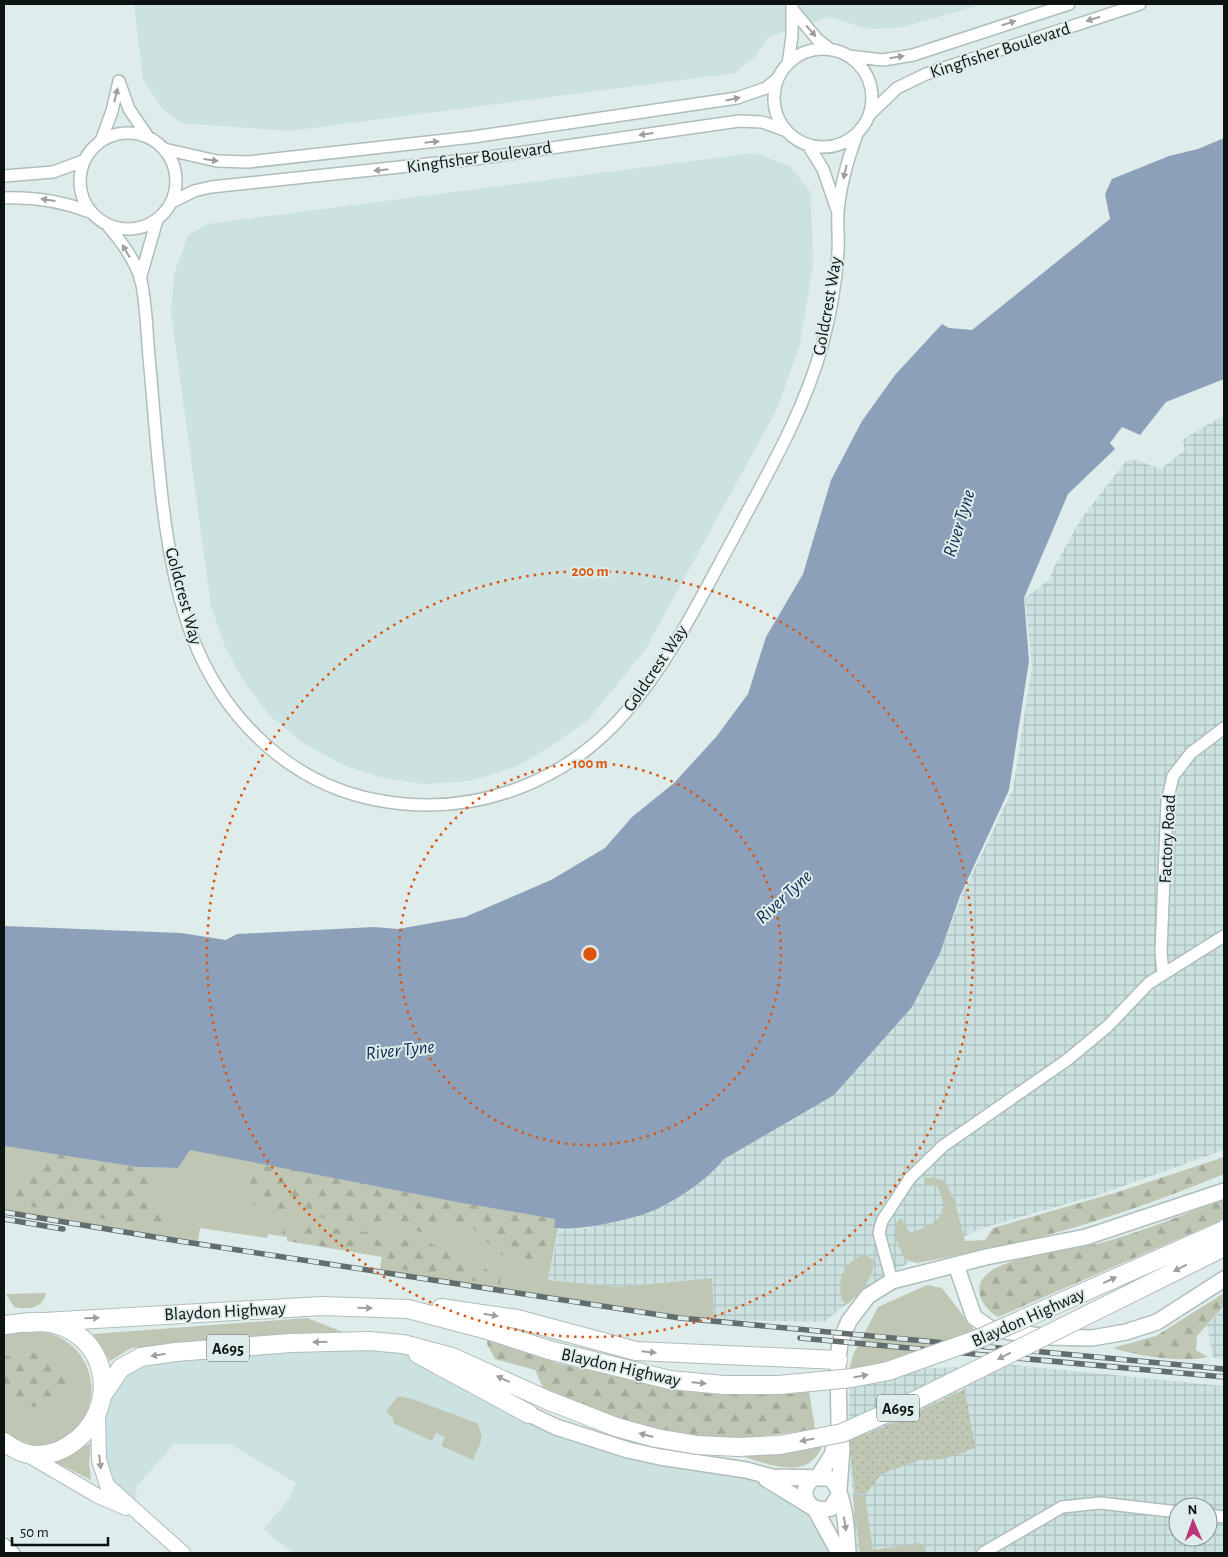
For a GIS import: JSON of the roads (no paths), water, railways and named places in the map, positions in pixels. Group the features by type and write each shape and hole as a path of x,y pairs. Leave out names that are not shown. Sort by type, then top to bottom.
{"main road":[{"path":"760,1475 813,1508 831,1508 839,1493 842,1448 839,1424 838,1360 842,1334 849,1321 868,1296 892,1281 1086,1237 1224,1191"},
{"name":"Blaydon Highway","path":"26,1323 322,1306 408,1310 484,1328 550,1350 670,1380 724,1385 779,1385 852,1378 888,1371 978,1339 1224,1230"},
{"name":"Blaydon Highway","path":"104,1393 121,1368 141,1357 176,1352 297,1342 369,1341 403,1344 452,1357 547,1400 616,1427 656,1438 738,1447 780,1445 842,1433 914,1401 1224,1247"},
{"path":"956,1265 974,1317 991,1329 1047,1337 1092,1338 1126,1332 1157,1322 1224,1279"},
{"path":"408,1310 447,1308 517,1319 636,1350 838,1360"},
{"path":"4,1325 47,1323 81,1337 99,1365 104,1393 98,1413 85,1434 66,1447 42,1455 23,1452 4,1442"},
{"path":"403,1344 427,1360 556,1427 628,1450 684,1462 746,1470 760,1475 786,1479 829,1478 837,1485 846,1522 848,1553"},
{"path":"839,1424 834,1449 816,1477 810,1481 805,1491 807,1502 813,1508 839,1553"}],"street":[{"name":"Kingfisher Boulevard","path":"849,56 883,60 912,55 1069,4"},
{"name":"Kingfisher Boulevard","path":"870,113 896,88 926,74 1140,4"},
{"path":"793,7 817,39 831,50"},
{"path":"788,64 793,7"},
{"path":"813,50 831,50 849,56 857,62 867,76 872,95 870,113 857,134 847,165 838,211 823,169 808,145 786,131 775,109 774,98 777,79 795,58 813,50"},
{"name":"Kingfisher Boulevard","path":"164,149 192,157 217,161 248,162 463,138 732,99 766,88 777,79"},
{"path":"4,176 53,172 83,161 101,141 112,111 119,81 133,116 148,137 164,149 175,168 176,180 172,202 157,220 140,279"},
{"name":"Kingfisher Boulevard","path":"172,202 194,191 211,187 476,159 739,121 762,122 786,131"},
{"path":"101,141 119,134 138,134 148,137"},
{"path":"808,145 828,146 846,141 857,134"},
{"path":"83,161 79,183 81,193 90,212"},
{"path":"4,198 47,199 66,203 90,212 108,226 127,252 140,279"},
{"name":"Goldcrest Way","path":"140,279 156,438 174,574 190,631 214,683 224,700 256,737 272,751 309,776 328,785 373,800 420,806 442,806 467,803 511,792 563,767 584,752 615,724 641,694 659,668 705,591 781,448 814,374 831,308 838,254 838,211"},
{"path":"108,226 138,229 157,220"},
{"name":"Factory Road","path":"1163,974 1160,952 1167,802 1173,776 1192,753 1224,728"},
{"path":"892,1281 879,1233 882,1221 910,1178 943,1146 1067,1060 1108,1026 1149,983 1224,936"},
{"path":"98,1413 99,1460 102,1475 107,1485 134,1511 154,1526 177,1551"},
{"path":"23,1452 98,1496 134,1511"},
{"path":"983,1553 1062,1507 1082,1503 1100,1503 1168,1511"},
{"path":"4,1544 14,1553"}],"water":[{"name":"River Tyne","path":"1224,138 1224,379 1166,402 1140,435 1122,427 1110,443 1115,449 1068,494 1024,598 1029,661 1009,790 960,896 940,953 912,1007 834,1095 724,1159 695,1186 653,1211 625,1220 563,1229 554,1227 555,1219 190,1150 178,1168 137,1167 4,1146 4,926 181,933 226,940 237,934 374,927 398,929 465,917 551,880 605,848 632,817 674,783 716,737 748,694 766,637 803,574 831,480 862,421 895,375 942,324 949,328 972,330 1110,219 1105,194 1112,179 1169,156 1198,149"}],"railway":[{"path":"4,1212 179,1241 680,1318 1224,1369"},
{"path":"4,1219 63,1229"},
{"path":"800,1338 1224,1377"}]}
